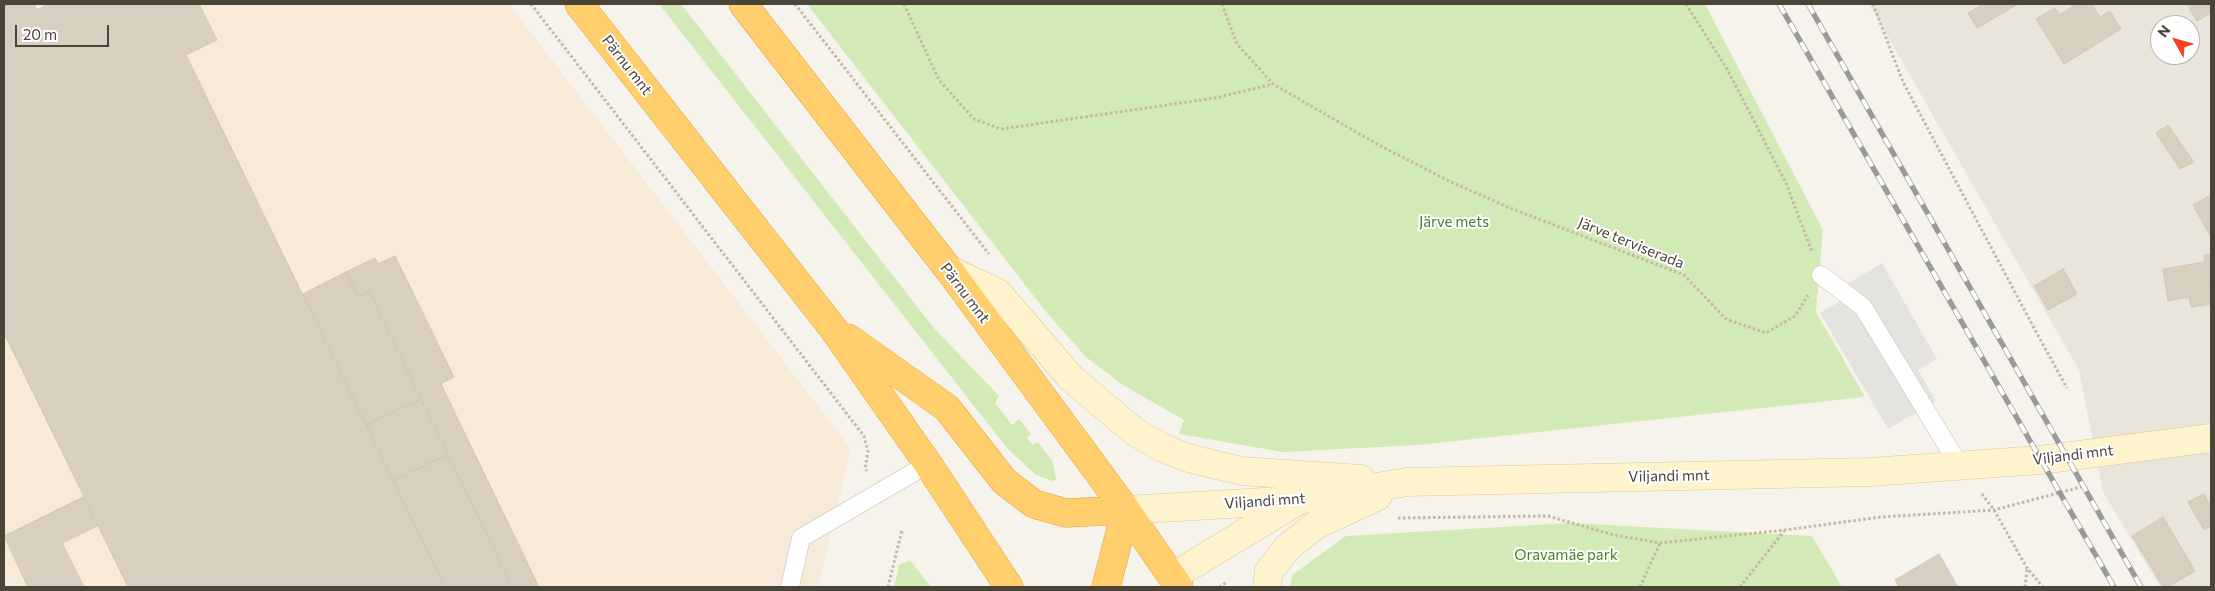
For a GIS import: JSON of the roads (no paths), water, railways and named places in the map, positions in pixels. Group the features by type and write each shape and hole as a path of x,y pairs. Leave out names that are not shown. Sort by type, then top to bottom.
{"highway":[{"name":"Pärnu mnt","path":"579,4 832,327 928,464 993,575 1009,587"},
{"name":"Pärnu mnt","path":"742,4 949,270 1126,510 1170,584"},
{"path":"832,327 947,408 1004,481 1034,504 1066,513 1126,510 1106,587"}],"main road":[{"path":"949,270 998,293 1071,378 1135,432 1161,447 1188,458 1241,471 1407,482"},
{"name":"Viljandi mnt","path":"1126,510 1299,500 1407,482 1870,472 2040,460 2211,438"},
{"path":"1267,587 1269,571 1288,546 1309,530 1407,482"},
{"path":"1170,584 1299,500"}],"lane":[{"path":"1821,275 1863,307 1960,465"},
{"path":"790,587 801,538 928,464"}],"railway":[{"path":"1779,4 2114,587"},
{"path":"1808,4 2141,587"}],"park label":[{"name":"Järve mets","path":"1454,222"},
{"name":"Oravamäe park","path":"1566,555"}]}
